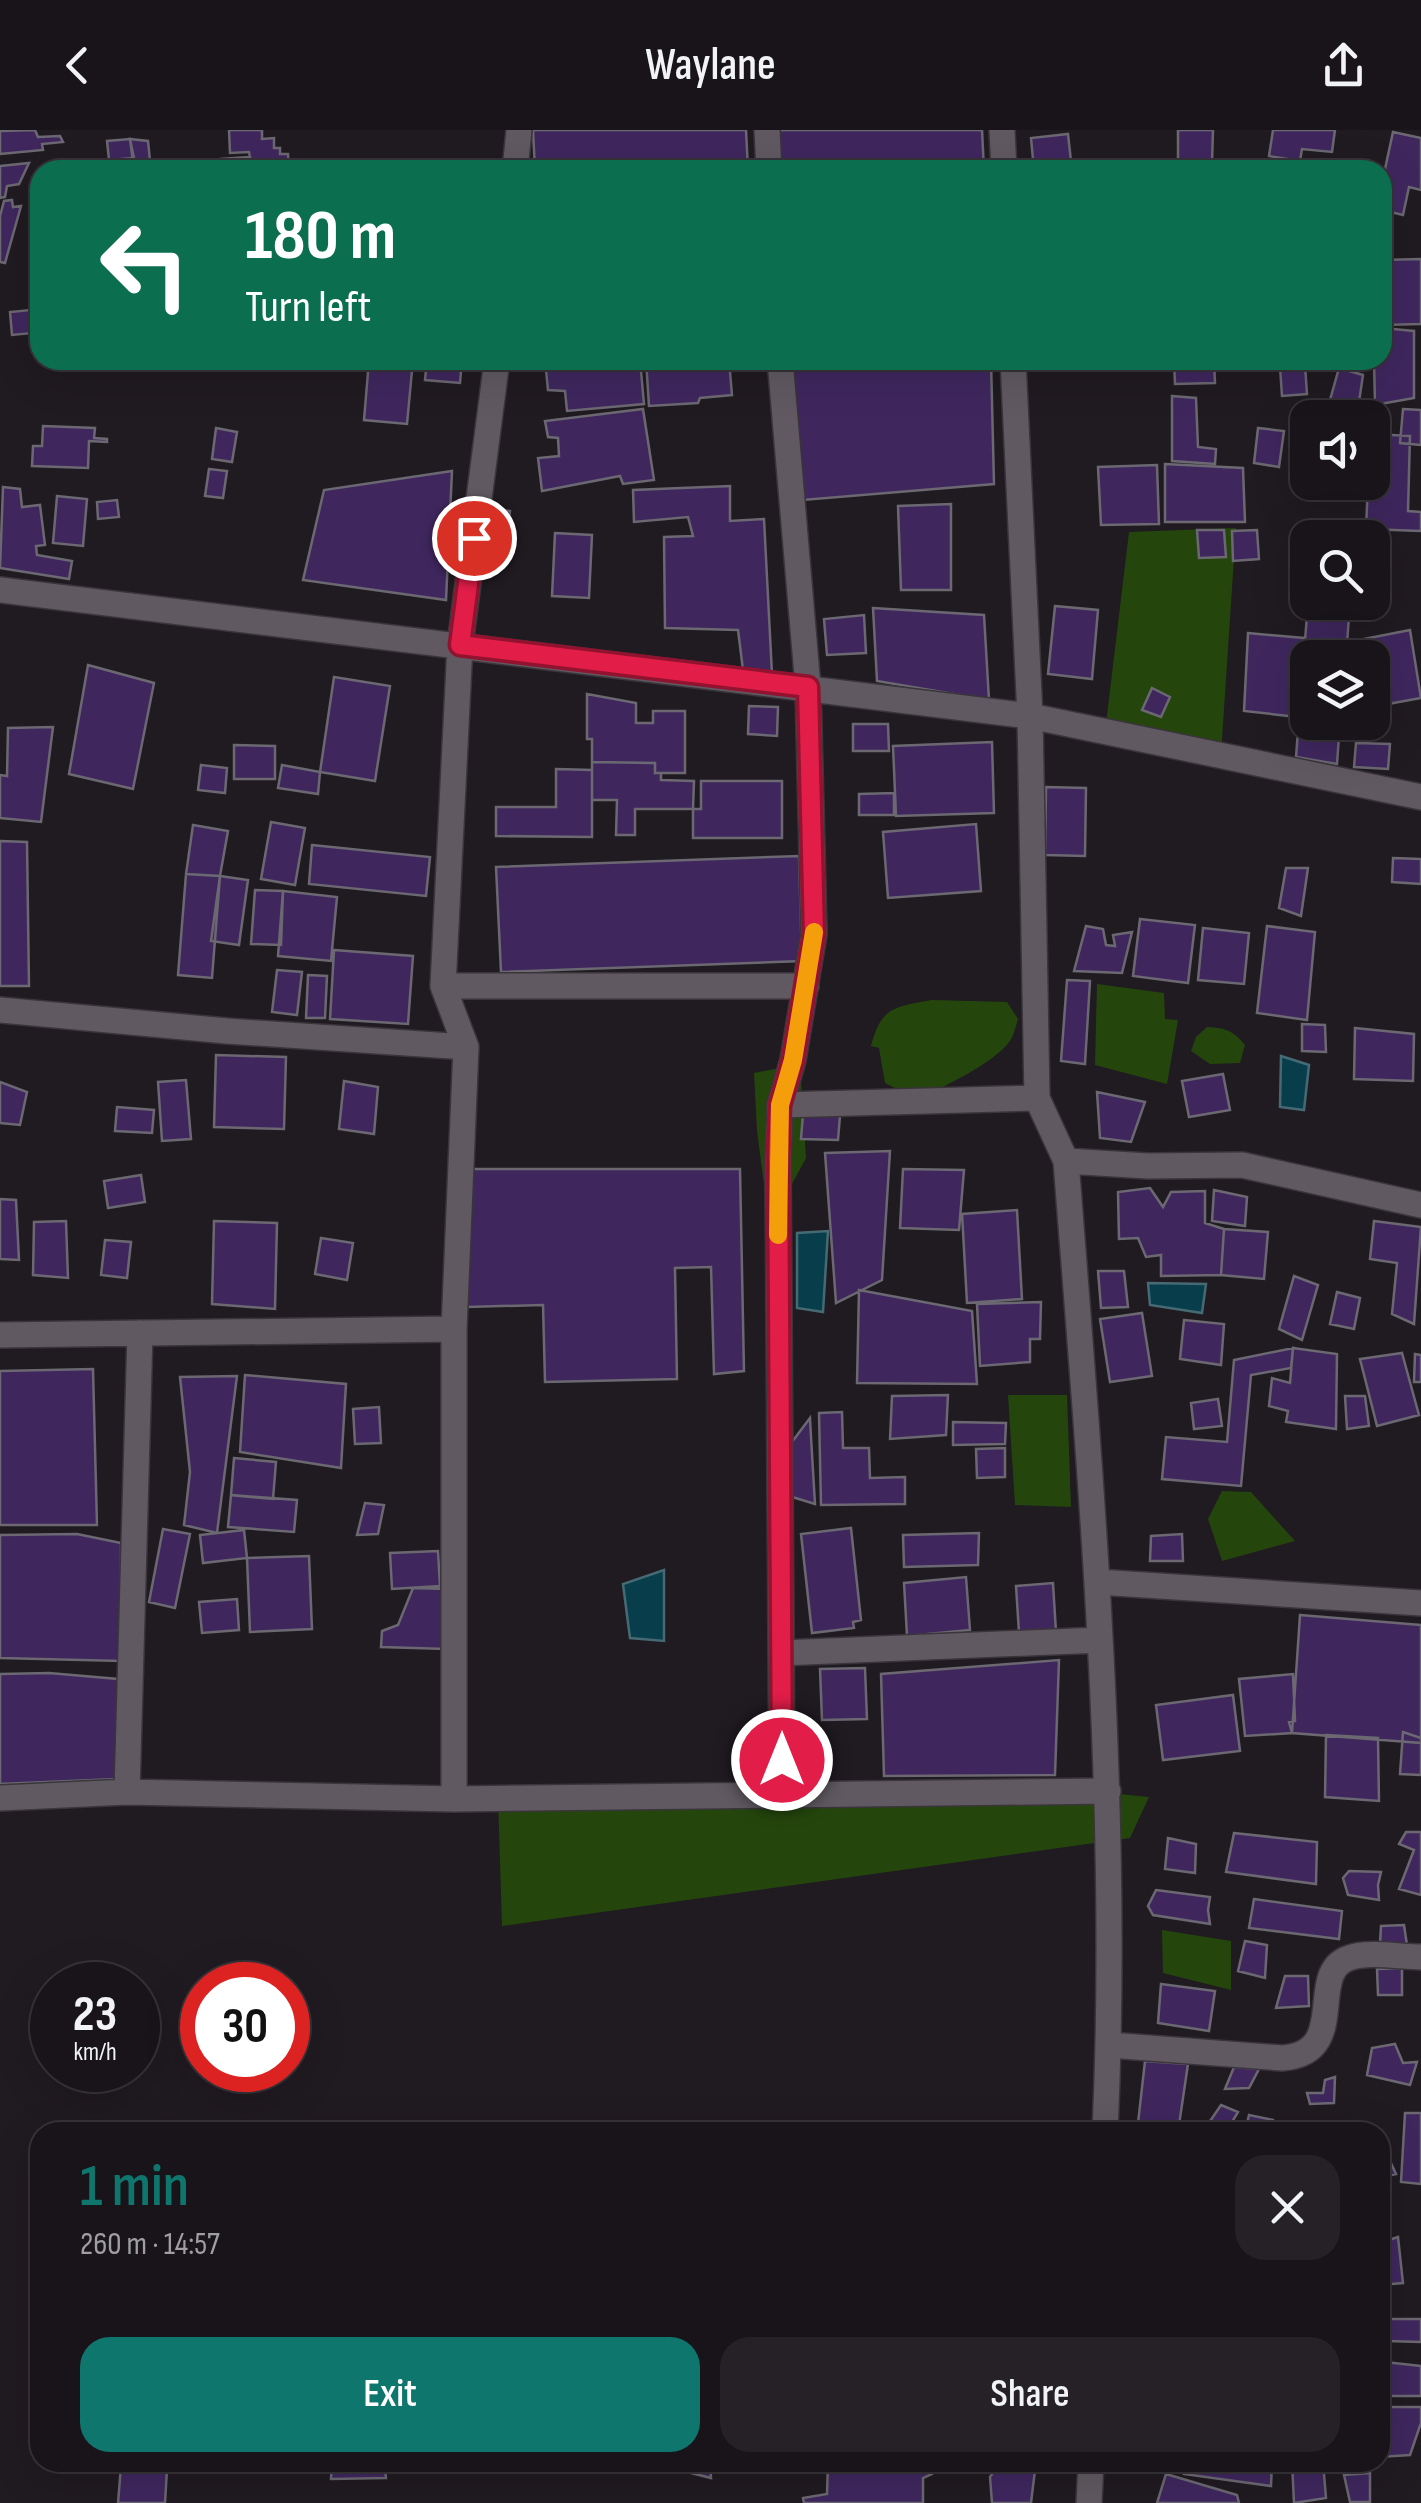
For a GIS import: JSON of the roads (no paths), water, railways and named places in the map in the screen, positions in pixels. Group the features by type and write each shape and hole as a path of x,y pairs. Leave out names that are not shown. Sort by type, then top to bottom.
{"street":[{"path":"516,160 519,130"},
{"path":"767,130 768,160"},
{"path":"1002,130 1004,160"},
{"path":"454,1799 454,1330 466,1046 443,986 460,645 496,370"},
{"path":"781,370 808,687 814,934 793,1060 780,1105 782,1796"},
{"path":"1013,370 1030,716 1037,1098 1066,1160 1098,1582 1108,1791 1106,2122"},
{"path":"0,590 1030,716 1421,798"},
{"path":"443,986 806,986"},
{"path":"0,1010 228,1031 466,1046"},
{"path":"780,1105 1037,1098"},
{"path":"1066,1160 1162,1167 1242,1166 1421,1205"},
{"path":"0,1335 454,1330"},
{"path":"127,1792 140,1333"},
{"path":"1098,1582 1421,1603"},
{"path":"781,1653 1100,1640"},
{"path":"0,1798 127,1792 454,1799 1108,1791"},
{"path":"1109,2044 1302,2057 1319,2041 1333,1974 1340,1964 1354,1957 1421,1958"},
{"path":"1089,2503 1091,2472"}],"water":[{"path":"1281,1056 1309,1065 1304,1110 1280,1107"},
{"path":"828,1231 823,1312 797,1308 797,1233"},
{"path":"1148,1283 1206,1284 1202,1313 1150,1305"},
{"path":"664,1570 664,1641 630,1638 623,1584"}]}
